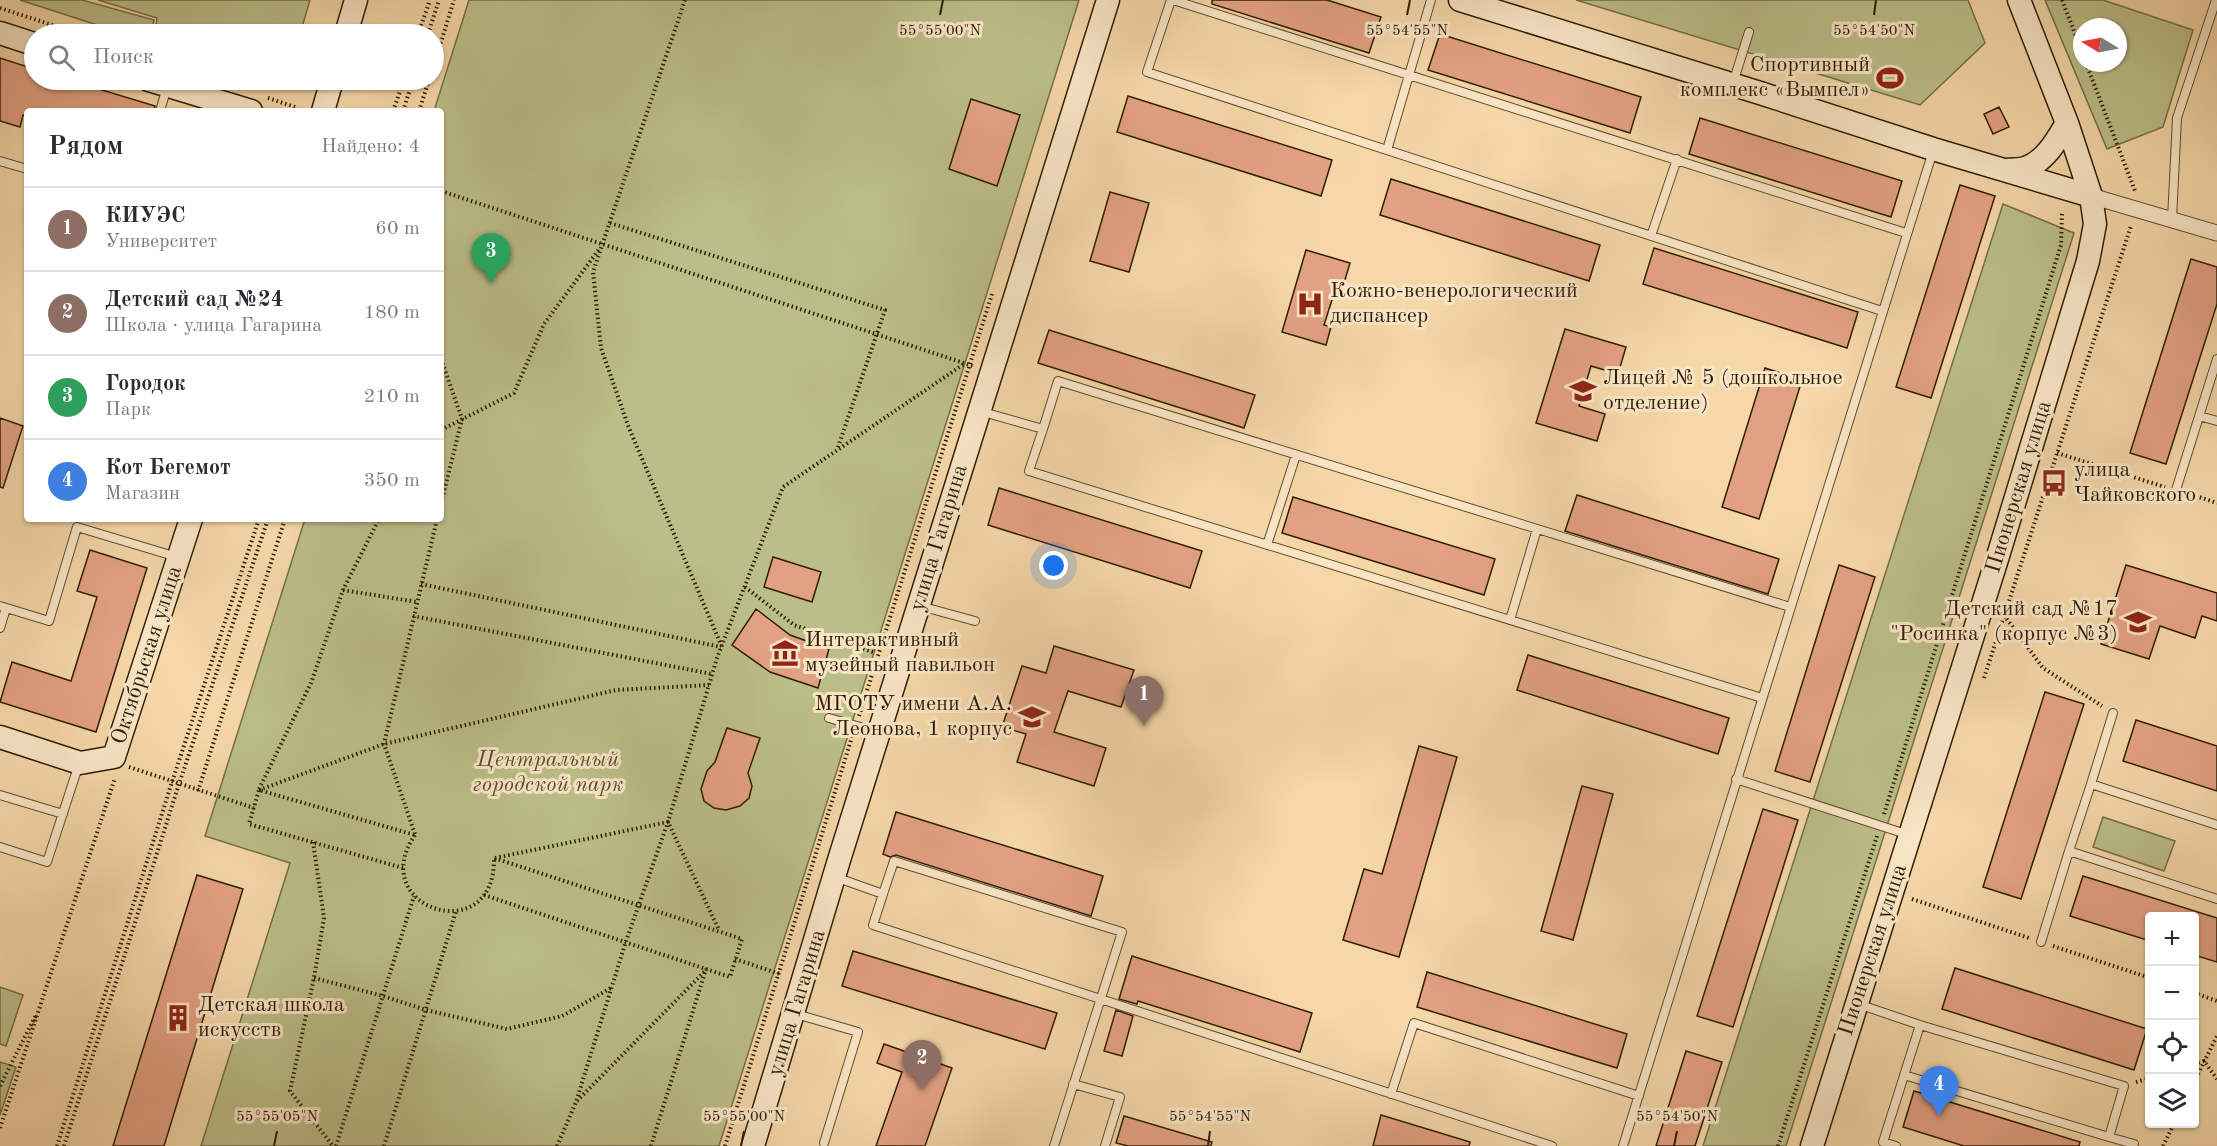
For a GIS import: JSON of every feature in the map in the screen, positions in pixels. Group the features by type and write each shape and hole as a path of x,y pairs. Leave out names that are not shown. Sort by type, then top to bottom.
{"street":[{"path":"349,24 357,0"},
{"name":"улица Гагарина","path":"753,1146 979,411 975,367 1108,0"},
{"path":"1460,0 1733,84 1933,149 2217,234"},
{"name":"Пионерская улица","path":"1812,1146 2017,498 2084,272 2095,224 2091,196 2067,123 2019,0"},
{"path":"0,33 24,41"},
{"path":"184,90 241,108"},
{"path":"324,108 329,90"},
{"path":"2004,170 2026,168 2040,159 2055,143 2067,123"},
{"name":"Октябрьская улица","path":"80,763 114,757 190,522"},
{"path":"0,737 80,763"}],"lane":[{"path":"1882,311 1147,72 1172,0 1906,233"},
{"path":"1387,150 1431,0"},
{"path":"2172,219 2176,118 2216,0"},
{"path":"1733,84 1749,32"},
{"path":"159,90 160,108"},
{"path":"1623,1146 1933,149"},
{"path":"1651,236 1677,159"},
{"path":"0,161 24,168"},
{"path":"2176,490 2217,359"},
{"path":"1762,698 1029,471 1058,381 1790,607"},
{"path":"979,411 1043,429"},
{"path":"2199,416 2217,421"},
{"path":"1267,545 1296,455"},
{"path":"0,628 3,607 49,621 77,527 179,557"},
{"path":"1510,620 1537,529"},
{"path":"919,605 975,621"},
{"path":"2041,942 2113,713"},
{"path":"829,718 879,732"},
{"path":"0,847 47,862 80,763"},
{"path":"1736,779 1910,835"},
{"path":"2091,784 2217,825"},
{"path":"0,795 63,814"},
{"path":"2070,851 2217,899"},
{"path":"1054,1146 1100,999 1122,932 894,861 873,925 1100,999 1391,1094 1552,1146"},
{"path":"834,877 883,894"},
{"path":"1856,1004 2124,1086 2109,1137"},
{"path":"794,1014 858,1032 824,1143"},
{"path":"1391,1094 1414,1023 1639,1096"},
{"path":"1896,1146 1883,1142 1920,1025"},
{"path":"1904,1075 2135,1146"},
{"path":"1073,1084 1120,1097 1105,1146"}],"path":[{"path":"422,24 430,0"},
{"path":"431,24 439,0"},
{"path":"444,32 454,0"},
{"path":"685,0 593,272 601,348 629,428 722,647"},
{"path":"2062,0 2073,29"},
{"path":"0,8 49,24"},
{"path":"2089,72 2135,191"},
{"path":"394,108 400,90"},
{"path":"404,108 410,90"},
{"path":"420,108 426,90"},
{"path":"444,192 975,367"},
{"path":"1778,1146 2061,245 2062,212"},
{"path":"610,223 885,310 837,451"},
{"path":"444,428 514,393 544,324 602,245"},
{"path":"725,1146 856,726 975,367 994,288"},
{"path":"557,1146 576,1102 626,941 668,822 712,674 783,487 837,451 975,367"},
{"path":"444,368 462,419 444,492"},
{"path":"2057,453 2217,503"},
{"path":"57,1146 172,782 258,522"},
{"path":"64,1146 178,784 267,522"},
{"path":"198,790 284,522"},
{"path":"377,522 343,590 311,683 259,790 249,824 403,868"},
{"path":"436,522 384,744 415,835 404,856 403,868 406,883 414,896 426,906 441,911 467,908 484,895 491,884 494,858"},
{"path":"421,584 722,647"},
{"path":"745,587 794,625 873,652"},
{"path":"343,590 417,602"},
{"path":"2004,615 2043,668 2113,713"},
{"path":"413,616 712,674"},
{"path":"259,790 384,744 616,690 709,686"},
{"path":"120,764 254,808"},
{"path":"0,1128 44,1000 116,775"},
{"path":"259,790 415,835"},
{"path":"494,858 668,822"},
{"path":"668,822 719,931"},
{"path":"313,842 324,918 290,1091 334,1146"},
{"path":"484,895 730,976 742,939 494,858"},
{"path":"334,1146 414,896"},
{"path":"384,1146 456,911"},
{"path":"735,959 803,981"},
{"path":"576,1102 707,969"},
{"path":"651,1146 707,969"},
{"path":"314,978 426,1010 507,1029 562,1016 611,988"},
{"path":"2199,995 2217,1001"},
{"path":"0,1086 44,1000"},
{"path":"2198,1074 2217,1036"},
{"path":"2199,1062 2204,1061"},
{"path":"2204,1061 2217,1079"},
{"path":"2163,1146 2172,1128"}],"green space":[{"path":"20,0 82,0 154,20 153,24 94,24"},
{"path":"98,0 310,0 303,24 156,24 157,18"},
{"name":"Центральный городской парк","path":"469,0 1079,0 719,1146 201,1146 290,863 205,836 304,522 444,522 444,108 435,108 441,90 444,90 444,79"},
{"name":"Спортивный комплекс «Вымпел»","path":"1576,0 1968,0 1985,43 1920,105"},
{"path":"2045,0 2103,0 2193,30 2163,127 2107,149 2075,72 2127,72 2127,18 2073,18 2073,67"},
{"path":"2003,204 2074,233 1786,1146 1703,1146"},
{"path":"2103,817 2175,841 2164,871 2093,847"},
{"path":"0,987 23,995 6,1046 0,1044"},
{"path":"0,1062 16,1067 0,1115"}],"building":[{"path":"1212,0 1327,0 1381,17 1369,53 1212,4"},
{"path":"1440,34 1641,97 1630,133 1428,70"},
{"path":"0,58 24,66 24,90 102,90 155,106 155,108 24,108 20,127 0,121"},
{"path":"1128,96 1332,160 1321,196 1117,132"},
{"path":"971,99 1020,115 997,186 949,169"},
{"path":"1999,107 2009,127 1993,134 1984,114"},
{"path":"1700,118 1902,181 1891,217 1689,154"},
{"path":"1391,179 1600,245 1589,281 1380,215"},
{"path":"1960,185 1995,196 1931,398 1896,387"},
{"path":"1110,192 1149,203 1129,272 1090,261"},
{"path":"1654,248 1858,312 1847,348 1643,284"},
{"name":"Кожно-венерологический диспансер","path":"1306,250 1350,263 1344,283 1338,281 1324,325 1331,327 1326,345 1282,332"},
{"path":"2191,259 2217,267 2217,304 2166,464 2130,453"},
{"path":"1565,329 1626,347 1618,374 1591,366 1579,406 1605,414 1597,441 1536,423"},
{"path":"1049,330 1255,395 1244,428 1038,363"},
{"path":"1765,368 1802,380 1759,519 1722,507"},
{"path":"0,418 23,426 3,488 0,487"},
{"path":"999,488 1202,551 1190,588 988,525"},
{"path":"1577,495 1779,559 1768,594 1565,531"},
{"path":"1293,497 1495,559 1484,595 1282,533"},
{"path":"90,550 147,568 96,732 0,702 12,662 71,681 97,597 77,591"},
{"path":"773,557 821,572 812,602 764,587"},
{"path":"1839,565 1875,577 1810,782 1775,771"},
{"path":"2126,565 2217,593 2217,621 2202,616 2195,638 2160,626 2149,659 2101,644"},
{"name":"Интерактивный музейный павильон","path":"756,609 790,635 829,649 818,688 770,672 732,645"},
{"name":"МГОТУ имени А.А. Леонова, 1 корпус","path":"1054,646 1134,670 1121,707 1068,691 1054,732 1106,748 1094,786 1017,762 1026,734 1002,727 1022,666 1046,673"},
{"path":"1528,655 1729,718 1718,754 1517,690"},
{"path":"2045,692 2084,704 2021,899 1983,887"},
{"path":"2136,720 2217,746 2217,791 2123,761"},
{"path":"727,728 760,738 748,773 752,786 749,798 740,806 726,810 714,808 704,801 701,789 707,771 715,762"},
{"path":"1419,746 1457,757 1399,957 1343,940 1364,869 1382,874"},
{"path":"1582,786 1613,794 1573,940 1541,931"},
{"path":"1763,809 1798,820 1733,1027 1697,1016"},
{"path":"896,812 1103,876 1091,916 896,855 890,857 883,854"},
{"name":"Детская школа искусств","path":"197,875 243,889 164,1146 113,1146"},
{"path":"2083,876 2198,912 2145,912 2145,939 2070,916"},
{"path":"2199,912 2217,918 2217,962 2199,957"},
{"path":"853,951 1057,1013 1045,1049 842,986"},
{"path":"1132,956 1312,1013 1300,1052 1138,1001 1137,1004 1119,999"},
{"path":"1955,968 2145,1028 2145,1035 2134,1070 1942,1009"},
{"path":"1427,972 1627,1034 1617,1068 1417,1007"},
{"path":"1116,1010 1133,1016 1122,1056 1104,1051"},
{"path":"884,1044 952,1068 925,1146 876,1146 902,1072 877,1063"},
{"path":"1686,1051 1722,1062 1695,1146 1656,1146"},
{"path":"1914,1091 2080,1142 2079,1146 1964,1146 1903,1127"},
{"path":"1381,1115 1470,1142 1469,1146 1373,1146"},
{"path":"1124,1116 1212,1142 1211,1146 1128,1146 1116,1143"}],"place":[{"name":"Спортивный комплекс «Вымпел»","path":"1890,78"},
{"name":"Городок","path":"491,283"},
{"name":"Кожно-венерологический диспансер","path":"1310,304"},
{"name":"Лицей № 5 (дошкольное отделение)","path":"1583,391"},
{"name":"улица Чайковского","path":"2054,483"},
{"name":"Детский сад №17 \"Росинка\" (корпус №3)","path":"2138,622"},
{"name":"Интерактивный музейный павильон","path":"785,653"},
{"name":"МГОТУ имени А.А. Леонова, 1 корпус","path":"1032,717"},
{"name":"КИУЭС","path":"1144,726"},
{"name":"Детская школа искусств","path":"178,1018"},
{"name":"Детский сад №24","path":"922,1090"},
{"name":"Кот Бегемот","path":"1939,1116"}]}
